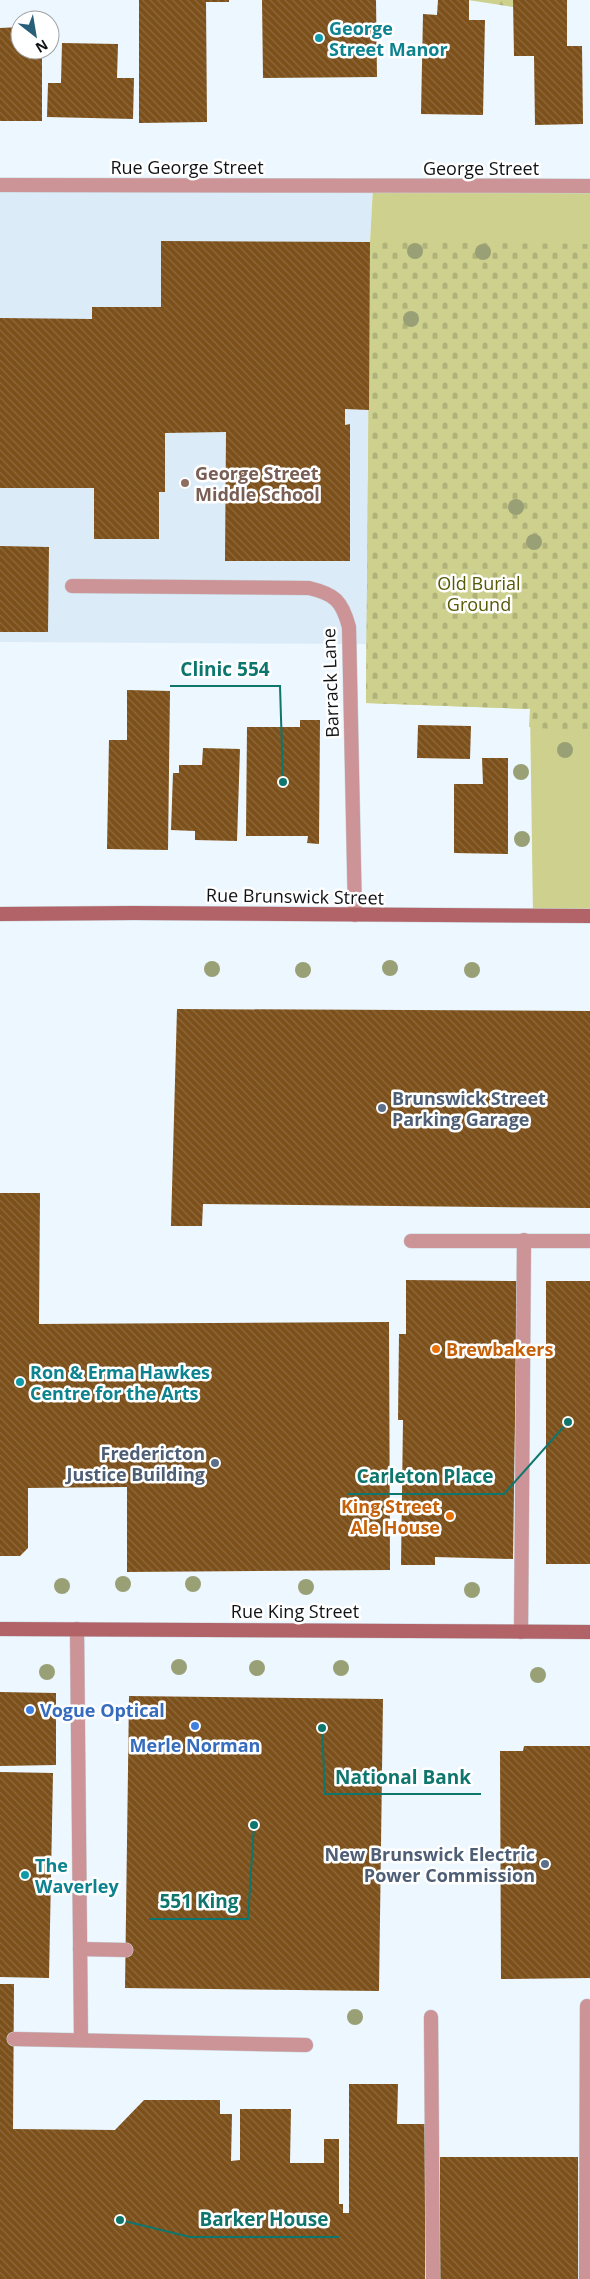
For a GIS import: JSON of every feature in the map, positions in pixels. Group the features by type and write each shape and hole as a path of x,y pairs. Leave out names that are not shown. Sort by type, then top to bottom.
{"main road":[{"name":"Rue Brunswick Street","path":"0,914 590,916"},
{"name":"Rue King Street","path":"0,1629 590,1632"}],"street":[{"name":"Rue George Street","path":"0,185 373,187"},
{"name":"George Street","path":"373,187 590,186"},
{"name":"Barrack Lane","path":"72,586 309,588 326,592 338,600 345,613 349,627 355,915"},
{"path":"521,1632 524,1240"},
{"path":"411,1241 590,1241"},
{"path":"77,1629 81,2039"},
{"path":"80,1950 126,1950"},
{"path":"586,2279 587,2006"},
{"path":"431,2017 433,2279"},
{"path":"14,2039 306,2045"}],"shaded area":[{"name":"George Street Middle School","path":"0,185 373,187 370,242 367,644 0,642"}],"green space":[{"path":"468,0 553,0 551,13"},
{"name":"Old Burial Ground","path":"590,186 590,916 533,916 530,709 366,703 370,242 373,187"},
{"name":"Old Burial Ground","path":"370,242 590,244 590,733 529,727 530,709 366,703"}],"building":[{"path":"139,0 229,0 229,2 206,2 207,122 139,123"},
{"name":"George Street Manor","path":"262,0 376,0 377,77 263,78"},
{"path":"438,0 469,0 469,20 485,20 483,115 421,114 423,14 437,15"},
{"path":"513,0 567,0 567,46 582,46 583,124 535,125 534,56 514,56"},
{"path":"0,28 10,28 10,60 42,60 42,121 0,121"},
{"path":"62,43 118,44 117,78 134,78 133,119 47,117 48,83 61,83"},
{"name":"George Street Middle School","path":"161,241 370,242 369,410 345,409 345,425 350,424 350,561 225,561 226,432 165,433 165,492 159,492 159,539 94,539 94,488 0,488 0,318 92,319 92,307 161,307"},
{"path":"0,546 49,547 48,632 0,632"},
{"path":"127,690 170,691 168,850 107,849 109,740 127,740"},
{"path":"300,720 320,720 319,844 307,843 308,836 246,836 247,727 300,727"},
{"path":"418,725 471,726 470,759 417,758"},
{"path":"203,748 240,749 237,841 195,840 195,831 171,830 173,773 179,773 179,765 202,765"},
{"path":"482,758 508,758 508,854 454,853 454,784 483,784"},
{"name":"Brunswick Street Parking Garage","path":"177,1009 590,1011 590,1208 203,1204 202,1226 171,1226"},
{"name":"Fredericton Justice Building","path":"0,1193 40,1193 39,1324 389,1322 390,1570 127,1572 127,1487 28,1488 28,1548 20,1556 0,1556"},
{"path":"406,1280 517,1281 513,1559 435,1557 435,1565 401,1565 403,1420 398,1420 399,1334 406,1334"},
{"path":"546,1281 590,1281 590,1564 546,1564"},
{"path":"0,1692 56,1693 56,1765 0,1766"},
{"path":"129,1696 383,1699 379,1991 125,1988"},
{"name":"New Brunswick Electric Power Commission","path":"524,1746 590,1746 590,1978 501,1979 500,1751 523,1751"},
{"name":"The Waverley","path":"0,1772 53,1773 49,1978 0,1977"},
{"path":"0,1984 14,1984 13,2129 115,2130 144,2100 220,2100 220,2114 232,2114 231,2161 240,2160 240,2109 291,2109 290,2163 324,2163 324,2139 339,2139 339,2204 343,2204 343,2213 349,2213 349,2084 398,2084 397,2124 426,2124 425,2279 0,2279"},
{"path":"440,2157 578,2157 578,2279 440,2279"}],"place":[{"name":"George Street Manor","path":"319,38"},
{"name":"George Street Middle School","path":"185,483"},
{"name":"Clinic 554","path":"283,782"},
{"name":"Brunswick Street Parking Garage","path":"382,1108"},
{"name":"Brewbakers","path":"436,1349"},
{"name":"Ron & Erma Hawkes Centre for the Arts","path":"20,1382"},
{"name":"Carleton Place","path":"568,1422"},
{"name":"Fredericton Justice Building","path":"215,1463"},
{"name":"King Street Ale House","path":"450,1516"},
{"name":"Vogue Optical","path":"30,1710"},
{"name":"Merle Norman","path":"195,1726"},
{"name":"National Bank","path":"322,1728"},
{"name":"551 King","path":"254,1825"},
{"name":"New Brunswick Electric Power Commission","path":"545,1864"},
{"name":"The Waverley","path":"25,1875"},
{"name":"Barker House","path":"120,2220"}]}
